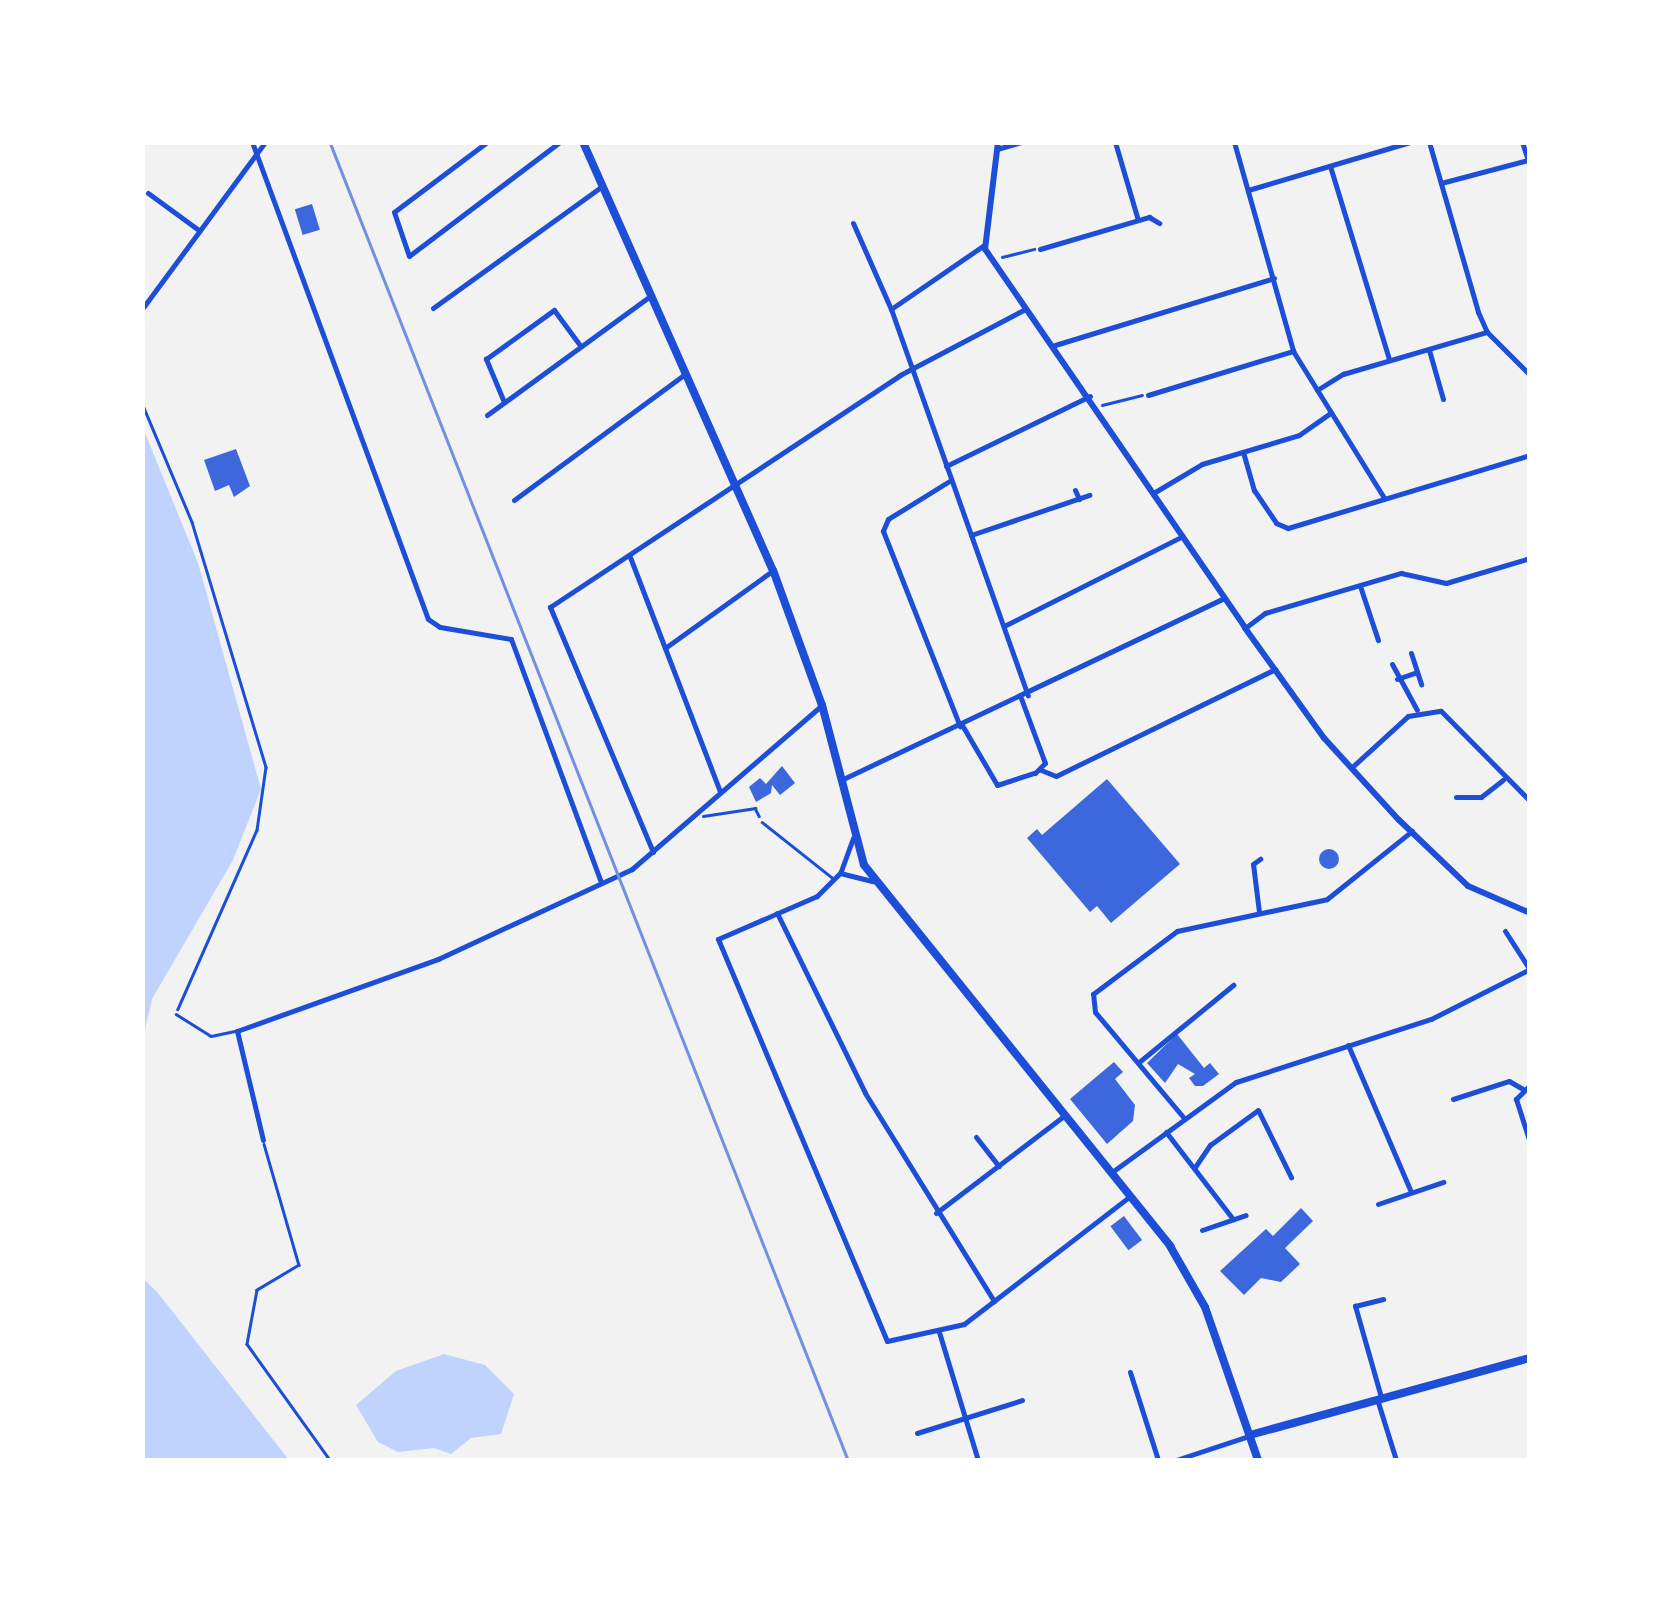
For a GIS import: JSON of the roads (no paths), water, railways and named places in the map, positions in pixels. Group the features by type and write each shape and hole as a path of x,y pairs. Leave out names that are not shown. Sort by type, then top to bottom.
{"main road":[{"path":"583,142 654,293 773,570 822,705 853,838 873,881 1112,1172 1206,1307 1258,1460"},
{"path":"1250,1435 1530,1358"}],"street":[{"path":"252,142 259,151 428,619 440,627 510,639 601,882"},
{"path":"142,309 266,142"},
{"path":"487,142 394,212 409,256 560,142"},
{"path":"1022,142 997,146 984,245 1025,309 1098,406 1244,628 1351,768 1468,886 1530,912"},
{"path":"1115,142 1138,220"},
{"path":"1234,142 1294,351 1384,498"},
{"path":"1248,190 1410,142"},
{"path":"1429,142 1487,332 1530,374"},
{"path":"1441,183 1528,158 1522,142"},
{"path":"1330,166 1389,359"},
{"path":"433,308 603,186"},
{"path":"148,193 200,231"},
{"path":"1040,249 1138,220 1159,223"},
{"path":"853,222 890,310 1004,626 1045,763 1041,770"},
{"path":"890,310 984,245"},
{"path":"1054,345 1274,278"},
{"path":"487,415 654,293"},
{"path":"653,852 550,608 912,370 1025,309"},
{"path":"504,402 486,359 554,310 580,345"},
{"path":"1316,390 1389,359 1487,332"},
{"path":"1430,350 1443,400"},
{"path":"1148,395 1294,351"},
{"path":"514,500 687,372"},
{"path":"946,466 1090,396"},
{"path":"1155,492 1202,464 1299,435 1331,413"},
{"path":"1243,452 1254,490 1280,526 1530,455"},
{"path":"951,480 888,520 883,532 961,726 997,785 1041,770 1056,776 1275,670"},
{"path":"1075,490 1078,499"},
{"path":"971,535 1090,495"},
{"path":"1004,626 1183,536"},
{"path":"630,557 720,791"},
{"path":"1244,628 1265,613 1406,572 1446,584 1530,558"},
{"path":"665,648 773,570"},
{"path":"1359,585 1378,640"},
{"path":"838,781 1025,696 1224,598"},
{"path":"1411,653 1421,684"},
{"path":"1392,664 1396,679 1417,710"},
{"path":"1396,679 1417,672"},
{"path":"263,1140 237,1030 438,959 632,870 822,705"},
{"path":"1351,768 1417,710 1447,713 1504,780 1530,801"},
{"path":"1456,797 1481,797 1504,780"},
{"path":"1184,1118 1095,1012 1093,994 1177,931 1327,899 1412,832"},
{"path":"853,838 835,880 777,913 719,935 887,1342 939,1332 994,1301 1130,1196"},
{"path":"1259,913 1253,864 1260,859"},
{"path":"840,873 873,881"},
{"path":"777,913 865,1093 994,1301"},
{"path":"1112,1172 1236,1082 1431,1019 1529,969 1505,931"},
{"path":"1139,1062 1233,986"},
{"path":"1348,1045 1411,1192"},
{"path":"1453,1099 1509,1080 1526,1087 1516,1099 1530,1142"},
{"path":"1195,1167 1210,1145 1258,1110 1290,1177"},
{"path":"936,1213 1066,1115"},
{"path":"1166,1132 1233,1220"},
{"path":"976,1137 998,1166"},
{"path":"1378,1204 1443,1182"},
{"path":"1202,1230 1246,1215"},
{"path":"1382,1299 1355,1306 1396,1460"},
{"path":"939,1332 978,1460"},
{"path":"1130,1372 1158,1460"},
{"path":"918,1433 1022,1400"},
{"path":"1176,1460 1250,1435"}],"lane":[{"path":"762,822 835,880"},
{"path":"176,1014 211,1036 237,1030"}],"water":[{"path":"143,428 198,563 261,789 233,860 152,999 143,1038"},
{"path":"142,1277 158,1293 289,1460 143,1460"},
{"path":"444,1354 485,1365 514,1394 501,1434 471,1438 451,1454 434,1448 398,1452 378,1442 356,1405 396,1371"}],"railway":[{"path":"330,142 848,1460"}]}
